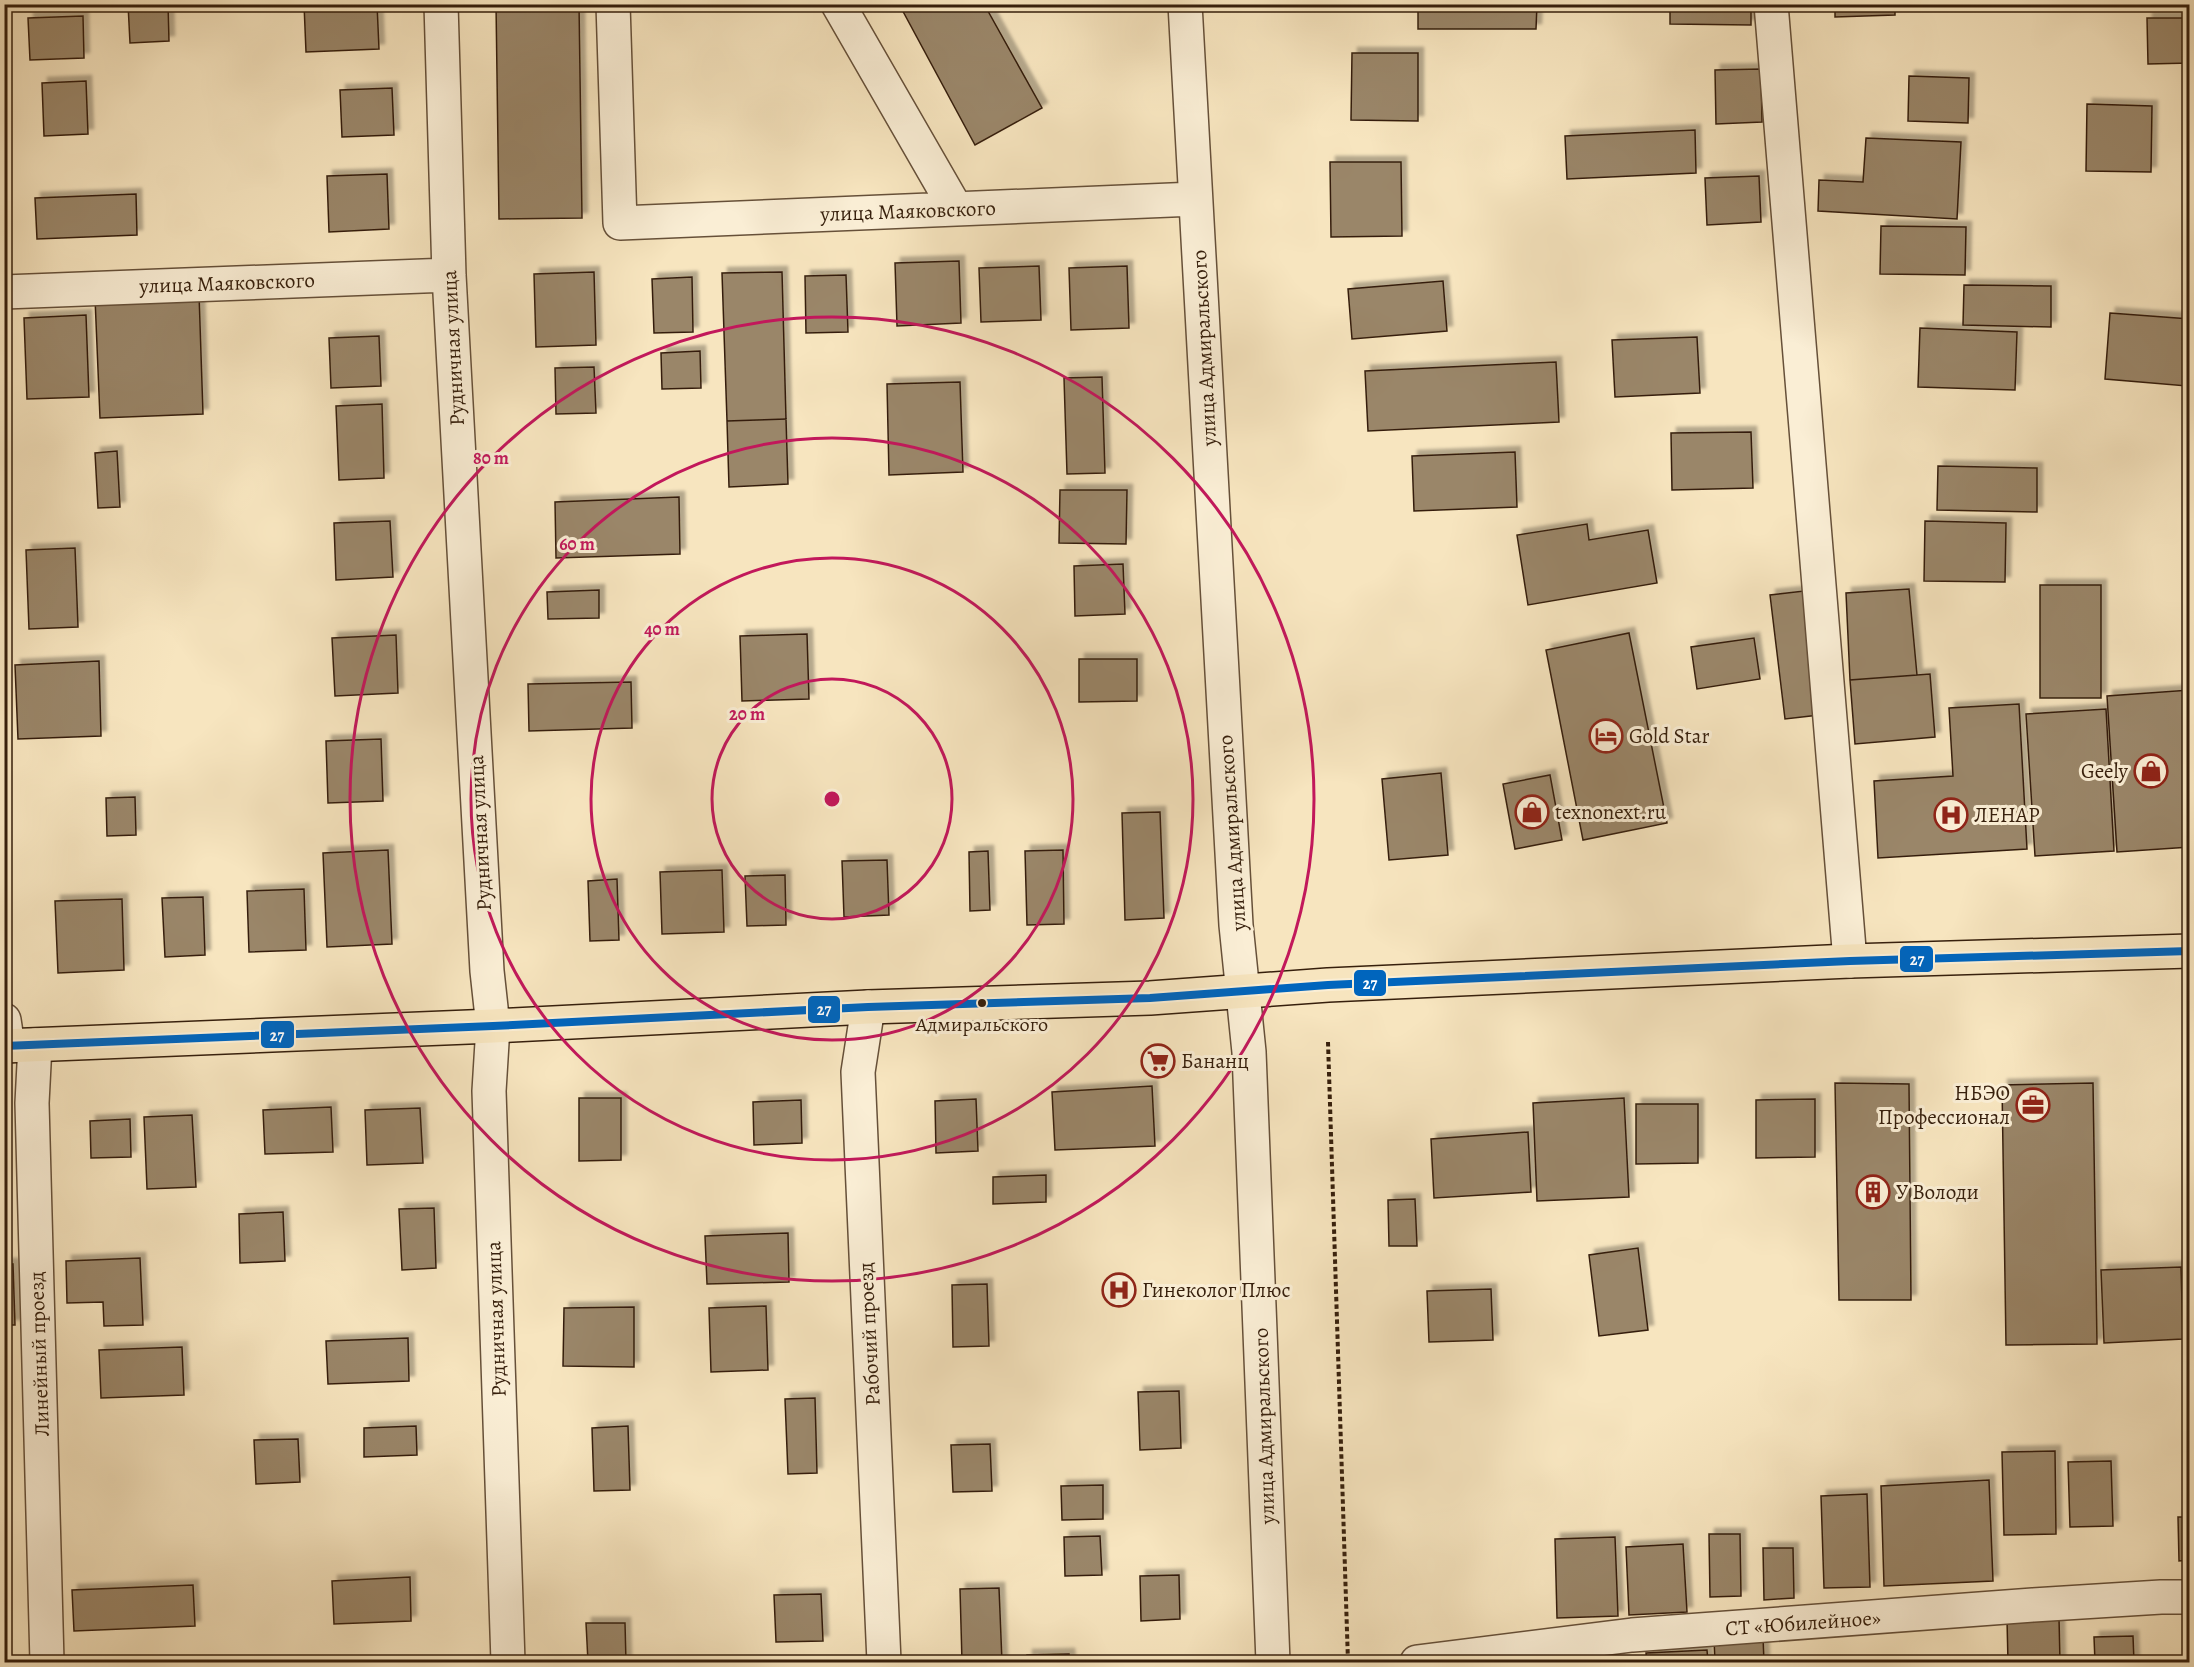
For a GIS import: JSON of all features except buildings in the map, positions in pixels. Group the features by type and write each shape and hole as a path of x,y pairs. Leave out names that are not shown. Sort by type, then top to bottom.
{"main road":[{"path":"13,1039 493,1026 868,1006 1150,998 1328,985 1850,962 2190,951"}],"street":[{"name":"Рудничная улица","path":"441,4 449,275 487,971 493,1026 489,1091 508,1662"},
{"name":"улица Маяковского","path":"613,4 620,223 1195,199"},
{"path":"838,4 956,209"},
{"name":"улица Адмиральского","path":"1185,4 1236,925 1249,1052 1273,1662"},
{"path":"1771,4 1850,962"},
{"name":"улица Маяковского","path":"4,292 449,275"},
{"name":"Рабочий проезд","path":"868,1006 858,1072 884,1662"},
{"name":"Линейный проезд","path":"13,1039 32,1103 47,1662"},
{"name":"СТ «Юбилейное»","path":"1417,1662 1632,1635 2033,1605 2190,1597"}],"path":[{"path":"1328,1042 1348,1662"}],"transit line":[{"name":"27","path":"4,1046 493,1026 868,1007 1150,998 1328,985 1850,961 2190,951"}],"place":[{"name":"Gold Star","path":"1606,736"},
{"name":"Geely","path":"2151,771"},
{"name":"texnonext.ru","path":"1532,812"},
{"name":"ЛЕНАР","path":"1951,815"},
{"name":"Адмиральского","path":"982,1003"},
{"name":"Бананц","path":"1158,1061"},
{"name":"НБЭО Профессионал","path":"2033,1105"},
{"name":"У Володи","path":"1873,1192"},
{"name":"Гинеколог Плюс","path":"1119,1290"}]}
